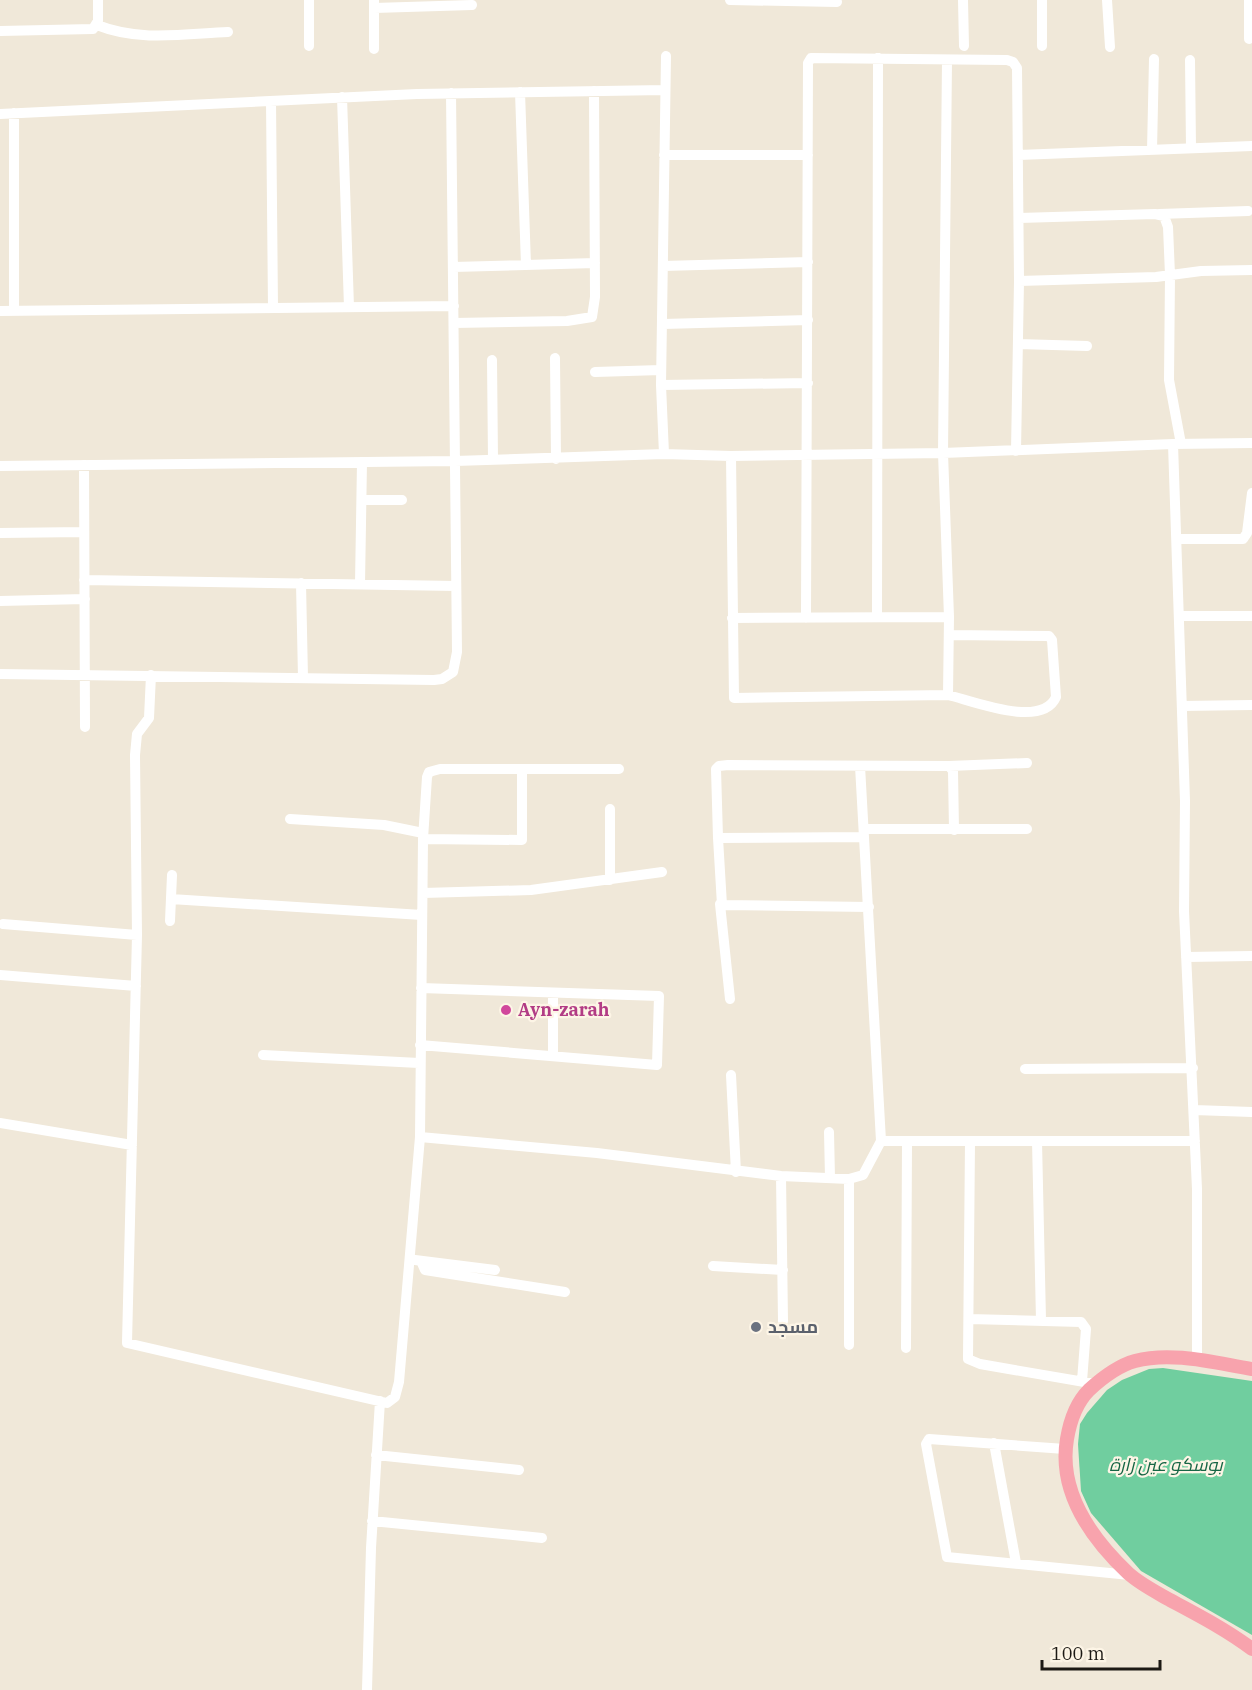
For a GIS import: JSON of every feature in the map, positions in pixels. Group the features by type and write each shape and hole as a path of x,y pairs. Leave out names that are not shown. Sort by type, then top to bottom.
{"main road":[{"path":"1252,1368 1172,1358 1134,1361 1089,1382 1068,1428 1065,1449 1066,1477 1078,1510 1097,1538 1130,1575 1252,1649"}],"street":[{"path":"97,25 98,0"},
{"path":"309,0 309,46"},
{"path":"730,0 837,2"},
{"path":"963,0 964,46"},
{"path":"1042,0 1042,46"},
{"path":"1107,0 1110,47"},
{"path":"1249,0 1249,39"},
{"path":"374,49 374,4 472,6"},
{"path":"0,31 89,30 97,25"},
{"path":"97,25 116,32 135,35 228,32"},
{"path":"664,454 661,370 666,56"},
{"path":"806,618 808,63 818,56 1013,62 1017,68 1019,281 1016,451"},
{"path":"877,617 878,58"},
{"path":"1152,150 1154,59"},
{"path":"947,60 943,453 949,617 948,695"},
{"path":"1190,60 1191,148"},
{"path":"0,114 451,93 665,90"},
{"path":"454,323 588,320 594,311 594,91"},
{"path":"520,92 526,265"},
{"path":"0,674 434,680 448,676 456,664 451,93"},
{"path":"342,97 348,307"},
{"path":"271,101 273,308"},
{"path":"14,113 14,310"},
{"path":"1018,155 1251,146"},
{"path":"664,155 808,155"},
{"path":"1019,218 1248,211"},
{"path":"1159,214 1167,220 1170,275 1169,380 1177,444 1186,957 1195,1141 1197,1360"},
{"path":"663,266 808,262"},
{"path":"453,267 595,263"},
{"path":"1019,281 1170,275 1201,270 1252,270"},
{"path":"0,310 454,306"},
{"path":"663,324 808,320"},
{"path":"1018,344 1087,346"},
{"path":"555,358 556,459"},
{"path":"492,360 493,460"},
{"path":"595,372 661,370"},
{"path":"661,386 808,383"},
{"path":"0,466 455,461 664,454 731,456 943,453 1252,443"},
{"path":"731,456 733,695 737,700 948,695 1027,714 1050,705 1056,697 1052,640 1049,636 949,635"},
{"path":"360,584 362,462"},
{"path":"84,465 85,727"},
{"path":"1178,539 1243,539 1247,533 1252,494"},
{"path":"362,500 402,500"},
{"path":"0,533 84,532"},
{"path":"84,580 456,585"},
{"path":"301,583 303,678"},
{"path":"0,601 85,599"},
{"path":"1181,616 1252,616"},
{"path":"732,618 949,617"},
{"path":"151,675 149,718 137,734 135,755 138,935 127,1343 273,1374 380,1401 391,1401 397,1391 420,1137 423,836 429,772 522,768 619,769"},
{"path":"1182,706 1252,705"},
{"path":"730,999 720,903 715,773 719,766 949,766 1028,763"},
{"path":"420,1137 597,1153 781,1176 849,1179 862,1175 881,1141 860,766"},
{"path":"949,766 953,768 954,830"},
{"path":"291,819 384,825 423,836 522,840 522,768"},
{"path":"610,809 610,880"},
{"path":"718,838 1027,829"},
{"path":"423,893 531,890 662,872"},
{"path":"170,921 172,875"},
{"path":"171,899 422,915"},
{"path":"720,903 730,907 869,907"},
{"path":"3,924 138,935"},
{"path":"1186,957 1252,956"},
{"path":"0,975 136,986"},
{"path":"420,1045 657,1065 659,996 421,988"},
{"path":"553,993 553,1056"},
{"path":"263,1055 419,1063"},
{"path":"1025,1069 1193,1068"},
{"path":"731,1075 736,1172"},
{"path":"1194,1110 1252,1112"},
{"path":"0,1124 132,1145"},
{"path":"829,1132 830,1178"},
{"path":"881,1141 1195,1141"},
{"path":"1037,1141 1041,1320"},
{"path":"906,1348 907,1142"},
{"path":"969,1319 1041,1320 1084,1324 1089,1382 973,1362 966,1354 969,1319 970,1142"},
{"path":"781,1176 783,1321"},
{"path":"849,1179 849,1345"},
{"path":"409,1259 495,1270"},
{"path":"421,1261 425,1270 565,1292"},
{"path":"713,1266 783,1270"},
{"path":"367,1690 372,1521 380,1401"},
{"path":"1065,1449 929,1439 926,1444 947,1557 1130,1575"},
{"path":"994,1443 1016,1563"},
{"path":"376,1455 519,1470"},
{"path":"372,1521 542,1538"}],"green space":[{"name":"بوسكو عين زارة","path":"1163,1368 1252,1381 1252,1635 1141,1571 1091,1513 1081,1491 1078,1444 1080,1424 1087,1413 1107,1390 1122,1380 1149,1369"}],"place":[{"name":"Ayn-zarah","path":"506,1010"},
{"name":"مسجد","path":"756,1327"}]}
